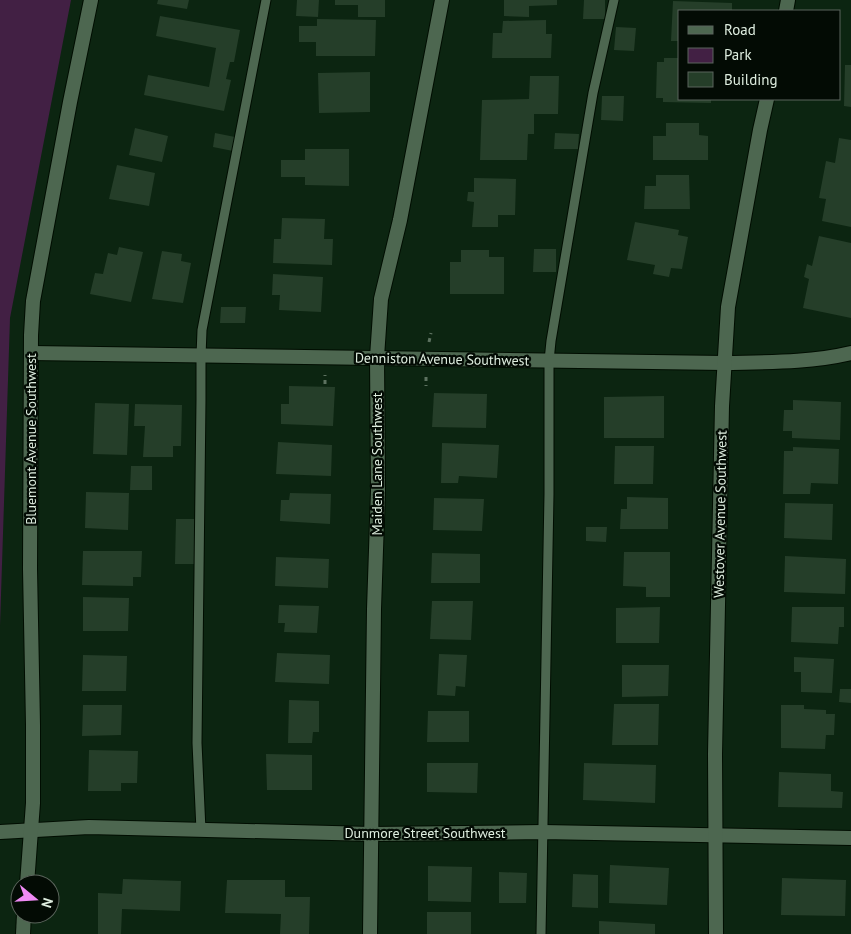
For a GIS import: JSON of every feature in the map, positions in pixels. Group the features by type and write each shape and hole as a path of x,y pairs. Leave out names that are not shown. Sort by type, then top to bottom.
{"street":[{"name":"Bluemont Avenue Southwest","path":"28,874 33,802 30,569 31,335 33,301 91,0"},
{"name":"Maiden Lane Southwest","path":"370,934 374,609 378,491 377,357 381,299 400,220 442,0"},
{"name":"Westover Avenue Southwest","path":"716,934 715,754 724,363 728,307 767,100"},
{"name":"Denniston Avenue Southwest","path":"31,353 724,363 788,362 835,357 851,353"},
{"name":"Dunmore Street Southwest","path":"0,832 89,827 371,834 543,832 851,838"}],"lane":[{"path":"201,830 198,743 202,330 266,0"},
{"path":"541,934 549,361 593,93 614,0"}],"path":[{"path":"429,343 431,333"},
{"path":"325,373 325,384"},
{"path":"426,374 426,386"}],"green space":[{"path":"0,0 71,0 10,318 0,626"}],"building":[{"path":"158,0 189,0 187,9 157,4"},
{"path":"297,0 319,0 318,17 296,16"},
{"path":"335,0 385,0 385,17 358,17 358,5 335,5"},
{"path":"504,0 557,0 557,5 529,6 529,17 504,16"},
{"path":"584,0 605,0 605,19 583,19"},
{"path":"673,1 732,3 732,10 678,10 678,41 671,41"},
{"path":"160,16 240,30 234,62 230,62 226,79 231,80 224,111 144,95 148,75 209,87 216,48 156,36"},
{"path":"317,19 376,20 375,56 316,56 316,42 299,42 299,26 317,26"},
{"path":"546,20 546,34 552,34 551,58 492,58 493,33 502,33 503,21"},
{"path":"616,27 636,28 634,51 614,50"},
{"path":"664,58 678,58 678,100 711,100 711,103 663,102 663,98 656,98 657,62 664,62"},
{"path":"845,65 851,65 851,107 844,106"},
{"path":"370,72 370,112 319,113 318,73"},
{"path":"530,76 559,76 558,114 534,114 534,134 528,134 527,160 480,160 482,100 529,99"},
{"path":"602,96 624,96 623,121 601,120"},
{"path":"666,123 699,123 699,135 708,136 708,160 653,160 653,136 666,136"},
{"path":"135,128 168,136 162,162 129,155"},
{"path":"215,133 235,137 233,151 213,147"},
{"path":"555,133 579,134 578,149 554,149"},
{"path":"839,138 851,140 851,227 822,221 826,199 819,198 826,161 835,163"},
{"path":"305,149 349,149 349,186 305,185 305,177 281,177 281,160 305,160"},
{"path":"117,165 155,173 149,206 109,199"},
{"path":"656,175 689,175 690,209 644,209 645,186 656,186"},
{"path":"474,178 516,179 515,215 498,215 498,227 472,227 474,202 467,201 468,192 474,192"},
{"path":"282,218 325,219 324,239 333,239 332,265 273,263 274,239 281,239"},
{"path":"635,222 679,230 678,235 688,237 682,269 671,268 669,277 653,274 655,265 627,260"},
{"path":"819,236 851,243 851,318 803,308 809,279 804,277 807,264 812,266"},
{"path":"119,247 143,252 131,302 90,294 95,273 103,274 108,253 117,255"},
{"path":"534,249 556,249 556,272 533,272"},
{"path":"461,250 489,250 489,257 504,257 504,294 450,294 450,262 461,262"},
{"path":"162,251 182,254 181,261 191,263 183,303 152,299"},
{"path":"273,274 323,277 321,312 279,310 280,295 272,295"},
{"path":"221,307 246,307 245,323 220,323"},
{"path":"289,386 335,387 333,426 281,424 281,404 289,404"},
{"path":"434,393 487,394 486,428 432,427"},
{"path":"664,396 664,438 604,438 604,397"},
{"path":"793,400 841,402 840,440 792,438 792,431 783,431 784,410 793,410"},
{"path":"95,403 129,404 127,455 93,454"},
{"path":"135,404 182,405 181,446 173,446 173,457 143,457 145,426 134,426"},
{"path":"278,442 332,445 331,476 276,474"},
{"path":"442,443 499,445 497,478 459,476 458,483 441,483"},
{"path":"615,446 654,446 653,484 614,484"},
{"path":"793,447 839,449 838,484 811,483 810,494 783,494 784,451 793,451"},
{"path":"131,466 152,466 152,490 130,490"},
{"path":"86,492 129,493 128,530 85,528"},
{"path":"290,493 331,494 330,524 280,521 281,500 289,500"},
{"path":"627,497 668,498 668,529 620,529 621,509 627,509"},
{"path":"434,498 484,499 482,531 433,530"},
{"path":"785,503 833,504 832,540 784,538"},
{"path":"176,519 197,519 196,564 175,564"},
{"path":"586,527 607,527 606,542 586,541"},
{"path":"83,551 142,551 141,577 133,577 133,586 82,585"},
{"path":"624,552 670,552 670,597 646,597 646,587 623,586"},
{"path":"432,553 480,554 480,583 431,583"},
{"path":"785,556 846,559 845,594 784,592"},
{"path":"276,557 329,559 328,588 275,586"},
{"path":"83,597 129,598 128,631 83,631"},
{"path":"432,601 473,601 471,640 430,639"},
{"path":"279,605 319,606 317,633 284,632 285,623 278,623"},
{"path":"660,607 659,643 616,643 616,608"},
{"path":"792,607 844,607 844,627 839,627 838,644 791,642"},
{"path":"277,653 330,655 329,684 275,682"},
{"path":"439,654 467,655 465,687 456,686 455,696 437,695"},
{"path":"83,655 127,656 126,691 82,691"},
{"path":"794,657 834,659 832,693 801,692 801,672 794,672"},
{"path":"622,665 669,665 668,696 622,697"},
{"path":"840,689 851,689 851,703 839,702"},
{"path":"289,700 319,701 319,732 313,732 312,743 288,743"},
{"path":"614,704 659,704 658,745 612,745"},
{"path":"83,705 122,705 121,735 82,736"},
{"path":"781,705 804,705 804,709 826,710 826,714 835,714 834,735 826,735 825,749 781,748"},
{"path":"428,711 469,711 469,742 427,742"},
{"path":"89,750 138,751 137,783 121,783 121,791 88,791"},
{"path":"266,754 312,755 312,790 267,790"},
{"path":"427,763 478,763 477,793 427,792"},
{"path":"584,763 656,765 655,803 583,800"},
{"path":"779,772 831,774 831,791 843,792 842,808 778,807"},
{"path":"610,865 669,868 667,905 609,903"},
{"path":"428,866 472,867 471,902 428,901"},
{"path":"499,872 527,873 526,903 499,903"},
{"path":"573,874 598,875 598,908 572,907"},
{"path":"782,878 846,880 845,916 781,915"},
{"path":"123,879 181,881 180,911 122,909 121,934 98,934 98,893 122,894"},
{"path":"227,880 285,880 285,897 310,897 309,934 280,934 281,914 225,913"},
{"path":"427,912 471,912 471,934 427,934"},
{"path":"599,921 655,924 655,934 599,934"}]}
